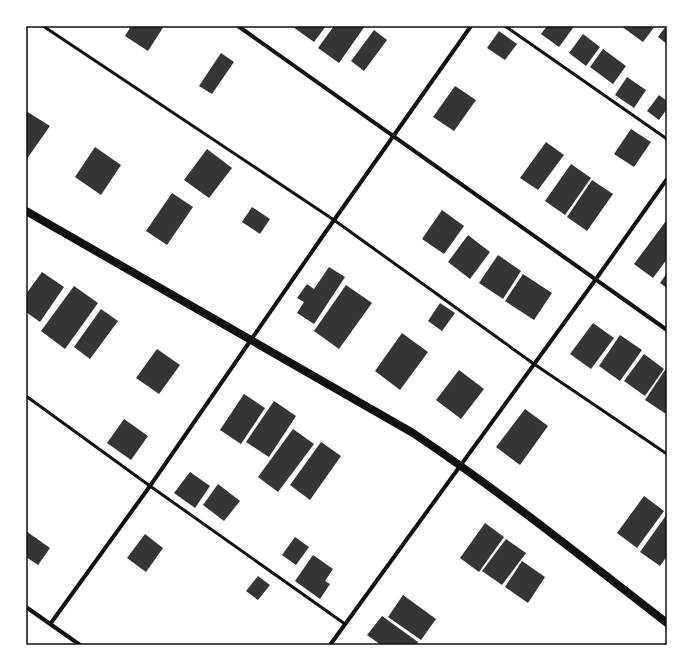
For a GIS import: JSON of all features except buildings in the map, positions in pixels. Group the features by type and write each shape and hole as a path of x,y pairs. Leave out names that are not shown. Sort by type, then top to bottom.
{"main road":[{"path":"26,212 413,433 460,465 667,622"}],"street":[{"path":"238,26 667,330"},
{"path":"51,623 150,486 334,220 471,26"},
{"path":"330,645 667,179"},
{"path":"26,607 51,623 80,645"}],"lane":[{"path":"43,26 334,220 534,364 667,454"},
{"path":"505,26 667,139"},
{"path":"26,396 345,624"}]}
